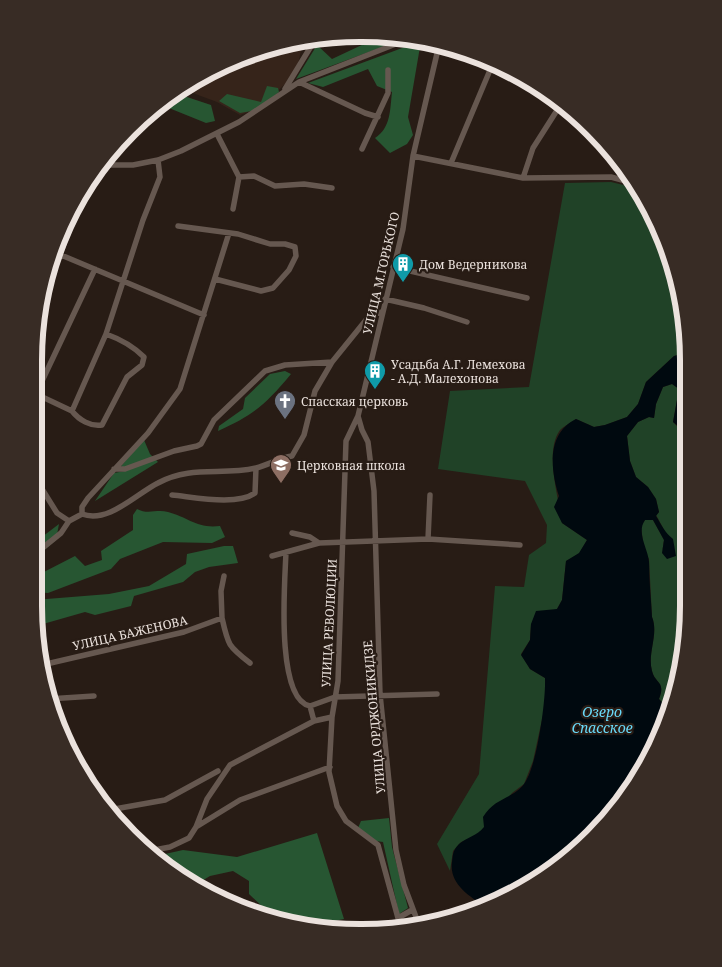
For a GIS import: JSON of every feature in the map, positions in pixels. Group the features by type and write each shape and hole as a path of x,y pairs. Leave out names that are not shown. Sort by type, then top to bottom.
{"street":[{"path":"110,165 133,165 158,160 217,134 260,110 299,82 392,44"},
{"path":"283,92 311,47"},
{"name":"УЛИЦА М.ГОРЬКОГО","path":"358,416 403,229 412,156 437,52"},
{"path":"362,149 388,93 388,70"},
{"path":"451,163 491,70"},
{"path":"299,82 366,114 378,117"},
{"path":"523,178 533,148 557,110"},
{"path":"217,134 239,177 233,209"},
{"path":"412,156 523,178 611,177 623,180"},
{"path":"72,411 106,334 143,220 160,177 158,160"},
{"path":"239,177 254,176 275,186 304,184 332,188"},
{"path":"178,226 295,247 296,256 289,270 273,288 261,291 215,279"},
{"path":"82,514 82,507 88,498 148,433 180,389 229,234"},
{"path":"61,255 204,315"},
{"path":"393,267 527,298"},
{"path":"42,381 95,269"},
{"path":"385,299 424,308 467,322"},
{"path":"82,514 91,518 113,510 144,494 156,484 184,472 256,468 274,460 292,456 304,435 314,391 332,362 370,315 382,312"},
{"path":"42,399 72,411 76,416 94,426 102,424 127,377 144,361 144,357 138,351 122,340 106,334"},
{"path":"114,469 125,469 174,450 201,444 214,420 265,372 274,367 332,362"},
{"name":"УЛИЦА ОРДЖОНИКИДЗЕ","path":"358,416 368,442 374,491 380,694 396,850 412,910 416,919"},
{"name":"УЛИЦА РЕВОЛЮЦИИ","path":"358,416 346,441 338,681 332,717 330,767 337,806 346,821 378,845 398,918"},
{"path":"172,495 198,498 248,499 256,493 256,468"},
{"path":"42,489 57,513 69,521"},
{"path":"428,539 430,495"},
{"path":"42,548 61,533 69,521 82,514"},
{"path":"292,533 310,538 319,543"},
{"path":"272,556 319,543 428,539 520,544"},
{"path":"286,552 284,638 294,692 304,705 310,706 335,697 380,694 437,694"},
{"path":"224,576 221,591 222,618 227,642 233,652 250,663"},
{"name":"УЛИЦА БАЖЕНОВА","path":"48,664 184,632 222,618"},
{"path":"56,698 94,696"},
{"path":"310,706 314,721"},
{"path":"156,850 170,847 189,838 196,827 206,799 230,765 314,721 332,717"},
{"path":"196,827 240,800 330,767"},
{"path":"116,809 165,800 218,771"},
{"path":"399,922 398,918 412,910"}],"shaded area":[{"path":"301,49 298,65 285,84 261,107 240,115 217,102 190,92 220,75 259,59"}],"green space":[{"path":"368,42 391,44 296,79 317,45 332,59"},
{"path":"408,46 420,48 408,117 413,135 407,144 390,153 375,138 387,124 392,92 377,86 368,69 323,87 308,83"},
{"path":"267,86 278,88 279,92 257,110 240,113 219,101 227,94 261,102"},
{"path":"184,96 211,105 215,121 206,123 168,108"},
{"path":"611,182 627,186 647,220 663,259 677,319 680,355 674,356 646,382 638,404 627,417 594,427 576,419 560,430 555,439 553,450 554,475 562,523 587,540 579,554 566,561 562,600 557,609 531,624 530,640 521,654 530,669 545,678 546,701 533,761 524,784 512,793 478,835 461,842 453,851 450,871 437,844 479,774 495,586 524,587 529,555 546,543 547,525 525,481 438,469 450,391 529,387 565,183"},
{"path":"285,371 291,374 259,408 241,420 218,431 219,426 243,409 245,398 270,374"},
{"path":"672,384 679,389 673,422 680,430 679,627 677,648 664,705 659,699 661,686 653,675 651,664 654,623 652,617 649,559 644,550 641,526 645,520 653,520 664,540 662,553 665,541 665,533 656,515 659,512 656,499 648,487 636,477 630,461 627,436 638,422 649,417 654,418 656,404 663,387"},
{"path":"144,440 150,454 158,462 95,501 114,473 125,471 121,466"},
{"path":"137,509 145,512 168,512 205,526 220,526 225,537 212,543 163,542 120,559 111,569 48,593 42,593 42,573 75,556 85,566 102,560 101,551 133,530 133,515"},
{"path":"59,524 56,540 42,552 42,537"},
{"path":"224,546 233,546 238,563 209,567 195,572 183,582 134,596 131,606 95,615 85,612 43,624 42,599 109,594 149,586 186,564 187,554"},
{"path":"389,818 392,847 408,908 399,914 383,842 376,841 358,828 361,821"},
{"path":"317,833 344,919 319,922 268,911 249,894 249,881 233,871 210,876 201,881 162,855 183,850 237,857"}],"water":[{"name":"Озеро Спасское","path":"680,355 680,435 677,435 678,426 673,422 679,389 672,384 663,387 656,404 654,418 649,417 638,422 627,436 630,461 636,477 648,487 656,499 659,512 656,516 665,531 673,539 676,556 667,559 662,553 664,540 653,520 645,520 642,535 649,562 652,617 654,623 651,664 653,675 661,686 659,699 664,705 663,708 647,747 626,783 614,800 586,831 555,859 538,871 502,892 478,902 466,893 457,883 452,870 454,852 459,844 484,827 483,817 488,810 520,789 529,775 540,733 545,678 530,669 521,655 530,640 531,624 536,611 557,609 562,600 566,561 579,553 587,540 562,523 554,507 559,496 553,463 556,442 560,433 576,419 594,427 627,417 638,404 646,382 674,356"}],"place":[{"name":"Дом Ведерникова","path":"403,283"},
{"name":"Усадьба А.Г. Лемехова - А.Д. Малехонова","path":"375,390"},
{"name":"Спасская церковь","path":"285,420"},
{"name":"Церковная школа","path":"281,484"}]}
